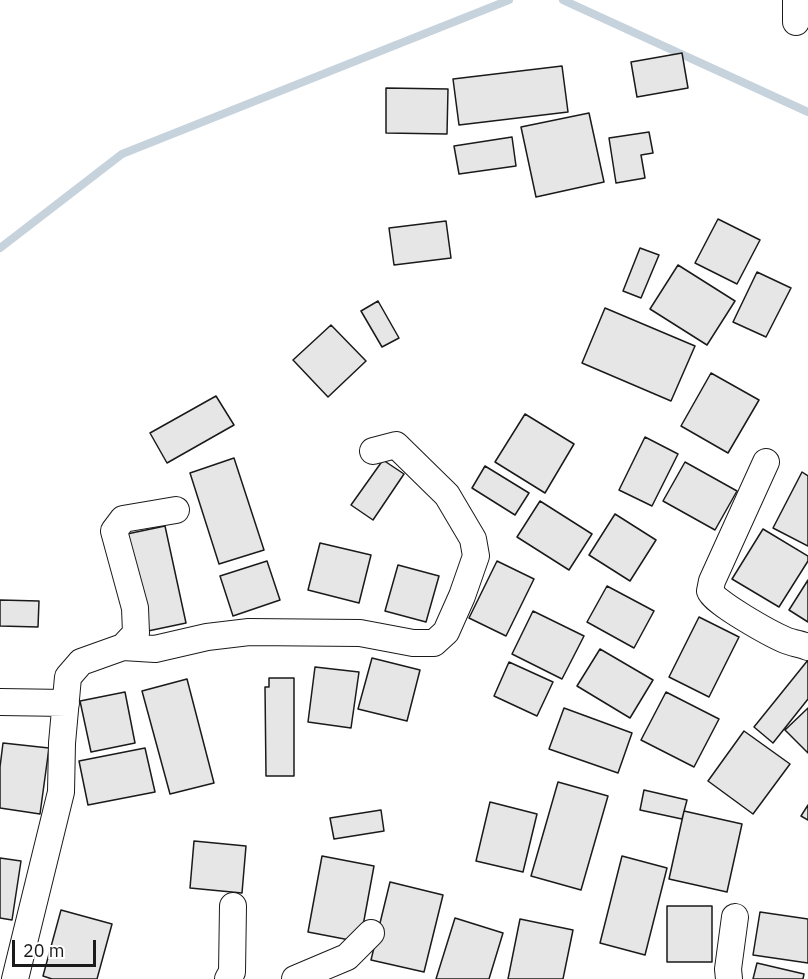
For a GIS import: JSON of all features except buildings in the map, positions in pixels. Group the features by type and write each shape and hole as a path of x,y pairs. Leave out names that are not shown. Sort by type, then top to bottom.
{"street":[{"path":"15,979 61,792 62,743 68,677 81,662 123,647 155,649 207,637 249,632 360,633 413,643 434,643 446,632 476,556 473,539 447,495 396,445 373,451"},
{"path":"766,462 712,581 710,591 716,600 737,613 786,640 808,647"},
{"path":"123,647 136,633 135,608 114,531 123,519 176,510"},
{"path":"0,702 66,703"},
{"path":"228,979 232,972 233,906"},
{"path":"729,979 735,917"},
{"path":"295,979 347,957 370,933"}],"waterway":[{"path":"0,248 122,154 509,0"},
{"path":"563,0 808,112"}]}
